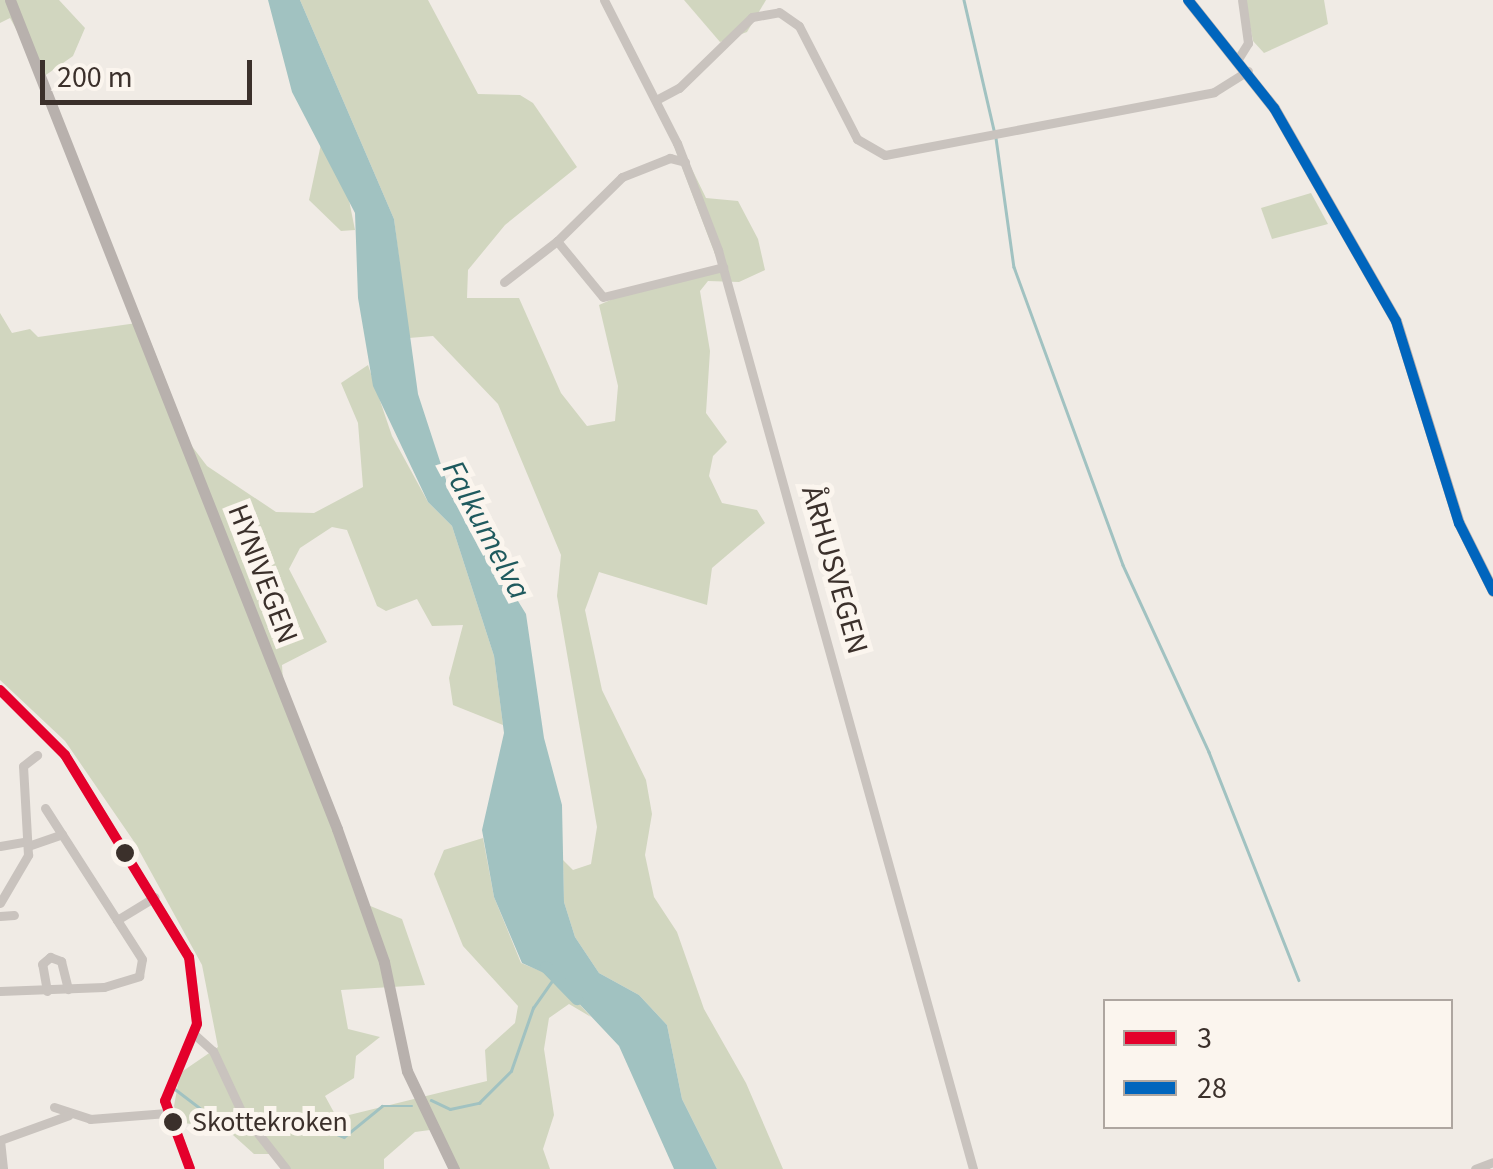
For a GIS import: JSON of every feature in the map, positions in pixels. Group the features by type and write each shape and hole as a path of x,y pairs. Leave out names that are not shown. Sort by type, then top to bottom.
{"main road":[{"name":"HYNIVEGEN","path":"10,0 338,829 384,962 407,1071 454,1169"},
{"path":"1188,0 1248,72 1396,321 1459,523 1493,591"}],"street":[{"name":"ÅRHUSVEGEN","path":"604,0 677,143 723,267 973,1169"},
{"path":"1238,58 1248,43 1242,0"},
{"path":"656,100 679,88 752,16 779,12 798,24 853,133 870,151 896,155 1214,92 1248,72"},
{"path":"670,158 677,143"},
{"path":"504,282 557,241 622,178 670,158 685,162"},
{"path":"557,241 603,297 723,267"},
{"path":"0,690 56,744 155,898 194,971 194,1034 167,1085 167,1113 190,1169"},
{"path":"0,903 16,885 28,844 23,766 37,755"},
{"path":"0,992 118,985 142,973 142,959 45,808"},
{"path":"0,846 28,844 62,834"},
{"path":"117,920 155,898"},
{"path":"0,916 14,915"},
{"path":"47,991 42,964 53,957 68,989"},
{"path":"194,1034 212,1051 242,1113 286,1169"},
{"path":"54,1107 69,1115"},
{"path":"2,1169 0,1140 69,1115 167,1113"},
{"path":"1475,1169 1493,1162"}],"green space":[{"path":"0,0 59,0 85,28 73,56 43,77 10,18 0,23"},
{"path":"300,0 428,0 478,94 520,95 533,103 577,167 505,225 468,270 467,298 519,298 561,393 587,426 615,421 618,386 599,305 631,291 721,270 650,83 706,198 738,201 758,239 765,270 739,282 708,281 700,291 710,351 706,413 727,442 713,456 709,476 722,503 757,510 765,523 712,568 707,605 599,572 585,610 602,690 646,780 652,814 645,855 654,897 677,932 704,1009 746,1083 783,1169 717,1169 682,1099 667,1025 639,995 599,973 575,937 564,902 563,860 573,870 591,864 597,827 557,596 561,555 498,404 433,336 409,338 394,219"},
{"path":"684,0 766,0 747,32 720,42"},
{"path":"1245,0 1324,0 1328,24 1264,53 1253,41"},
{"path":"321,144 347,190 355,230 341,231 309,200"},
{"path":"1311,193 1328,224 1272,239 1261,208"},
{"path":"0,313 12,333 30,329 38,337 137,323 146,330 191,445 207,466 276,512 314,513 363,487 358,423 341,383 368,365 392,436 428,502 452,526 494,656 503,725 453,705 449,678 463,625 432,626 417,599 386,611 377,606 347,530 332,527 300,548 289,569 327,642 282,665 283,682 363,903 402,919 425,985 341,990 348,1029 380,1037 356,1056 354,1078 325,1096 337,1118 487,1081 485,1050 515,1023 518,1006 463,946 434,874 444,850 483,838 494,897 521,963 555,977 591,1017 569,1004 549,1018 544,1049 554,1115 543,1149 550,1169 458,1169 430,1130 415,1132 384,1159 384,1169 283,1169 271,1154 254,1154 223,1126 180,1123 174,1106 180,1073 218,1047 202,965 135,843 65,741 0,680"}],"water":[{"path":"268,0 300,0 394,219 418,394 449,489 526,614 544,738 562,805 564,902 575,937 599,973 639,995 667,1025 682,1099 717,1169 674,1169 619,1046 555,978 522,963 494,897 482,830 504,733 494,656 452,526 428,502 373,386 358,298 355,213 292,92"}],"waterway":[{"path":"964,0 994,130"},
{"path":"996,138 1014,267 1123,565 1209,752 1299,980"},
{"name":"Falkumelva","path":"546,967 577,999"},
{"path":"431,1100 450,1109 479,1103 511,1071 533,1008 555,977"},
{"path":"175,1089 213,1118 236,1126"},
{"path":"263,1129 305,1121 344,1137 382,1106 412,1106"}],"transit line":[{"name":"28","path":"1188,0 1274,108 1396,321 1459,523 1493,591"},
{"name":"3","path":"0,690 65,755 189,957 197,1024 165,1101 190,1169"}],"place":[{"name":"Skottekroken","path":"173,1122"}]}
